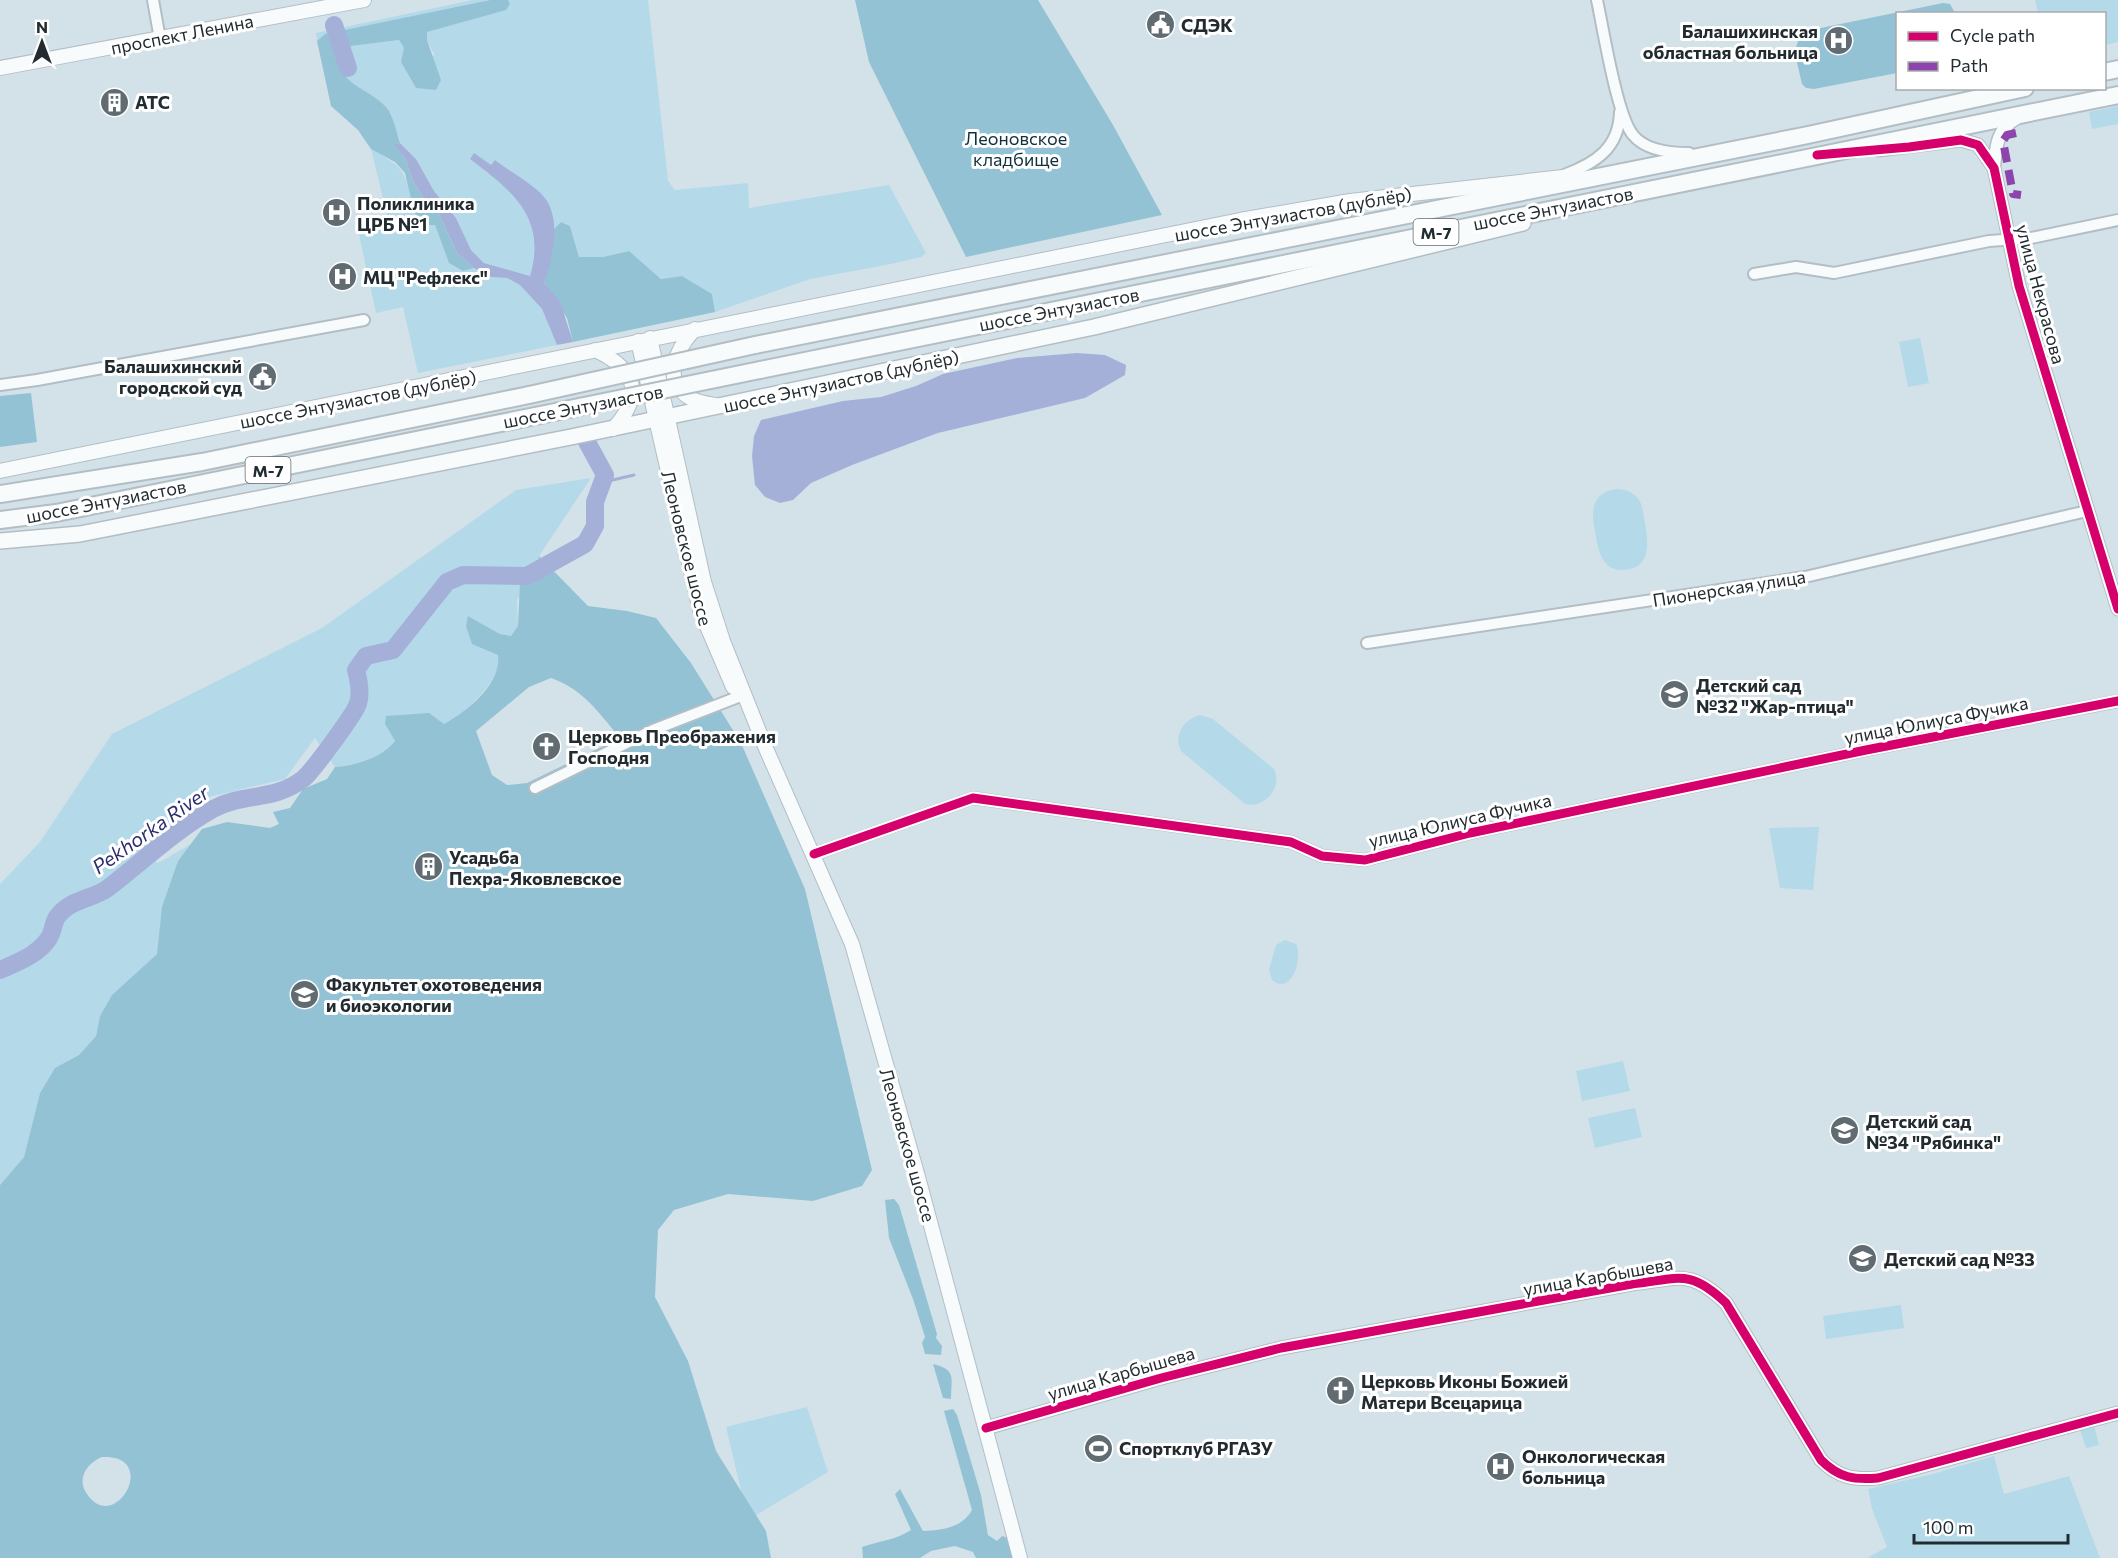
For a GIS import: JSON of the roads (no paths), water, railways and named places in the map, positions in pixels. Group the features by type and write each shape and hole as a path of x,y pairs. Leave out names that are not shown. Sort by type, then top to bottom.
{"highway":[{"name":"шоссе Энтузиастов","path":"0,494 202,462 529,395 755,345 1713,154 2016,90"},
{"name":"шоссе Энтузиастов","path":"0,520 56,513 2118,95"}],"main road":[{"name":"проспект Ленина","path":"0,68 364,0"},
{"name":"шоссе Энтузиастов (дублёр)","path":"0,471 1251,218 1350,201 1637,169"},
{"name":"шоссе Энтузиастов (дублёр)","path":"0,541 80,534 721,407 1094,327 1674,184"},
{"path":"695,329 676,354 674,367 676,380 693,400 721,407"},
{"name":"Леоновское шоссе","path":"644,340 700,610 708,634 738,697 764,744"},
{"path":"595,350 622,366 632,384 632,398 628,411 606,430"},
{"name":"Леоновское шоссе","path":"662,419 704,582 723,641 764,744 852,944 1020,1558"}],"street":[{"path":"153,0 160,39"},
{"path":"1597,0 1626,124 1640,142 1652,148 1678,153 1713,154"},
{"path":"1559,177 1582,168 1610,148 1620,126 1620,105"},
{"name":"улица Некрасова","path":"2033,111 2015,119 2002,129 1995,148 1994,168 2019,286 2086,511 2115,591 2118,609"},
{"name":"улица Некрасова","path":"1817,155 1961,140 1978,145 1994,168"},
{"path":"1754,274 1796,267 1834,273 1989,241 2010,241 2118,220"},
{"path":"0,385 47,379 364,320"},
{"name":"Пионерская улица","path":"1367,643 1806,577 2086,511"},
{"path":"534,788 653,730 738,697"},
{"name":"улица Юлиуса Фучика","path":"814,855 972,798 1292,842 1322,856 1365,860 1540,818 2118,701"},
{"name":"улица Карбышева","path":"986,1428 1161,1378 1281,1348 1632,1284 1690,1277 1707,1285 1726,1303 1821,1460 1833,1472 1845,1478 1878,1478 2118,1413"}],"waterway":[{"name":"Pekhorka River","path":"334,25 348,68"},
{"name":"Pekhorka River","path":"0,970 39,949 49,938 57,917 69,906 108,888 172,837 213,809 235,801 281,791 303,779 332,744 357,706 360,693 356,670 366,656 393,650 447,582 463,575 527,576 585,544 595,526 595,502 605,475 587,442"},
{"path":"604,482 634,475"}],"place":[{"name":"СДЭК","path":"1160,25"},
{"name":"Балашихинская областная больница","path":"1839,41"},
{"name":"АТС","path":"114,102"},
{"name":"Поликлиника ЦРБ №1","path":"336,213"},
{"name":"МЦ \"Рефлекс\"","path":"342,277"},
{"name":"Балашихинский городской суд","path":"263,376"},
{"name":"Детский сад №32 \"Жар-птица\"","path":"1675,695"},
{"name":"Церковь Преображения Господня","path":"547,746"},
{"name":"Усадьба Пехра-Яковлевское","path":"428,867"},
{"name":"Факультет охотоведения и биоэкологии","path":"305,994"},
{"name":"Детский сад №34 \"Рябинка\"","path":"1845,1131"},
{"name":"Детский сад №33","path":"1863,1259"},
{"name":"Церковь Иконы Божией Матери Всецарица","path":"1340,1391"},
{"name":"Спортклуб РГАЗУ","path":"1098,1448"},
{"name":"Онкологическая больница","path":"1501,1466"}],"park label":[{"name":"Леоновское кладбище","path":"1016,148"}]}
